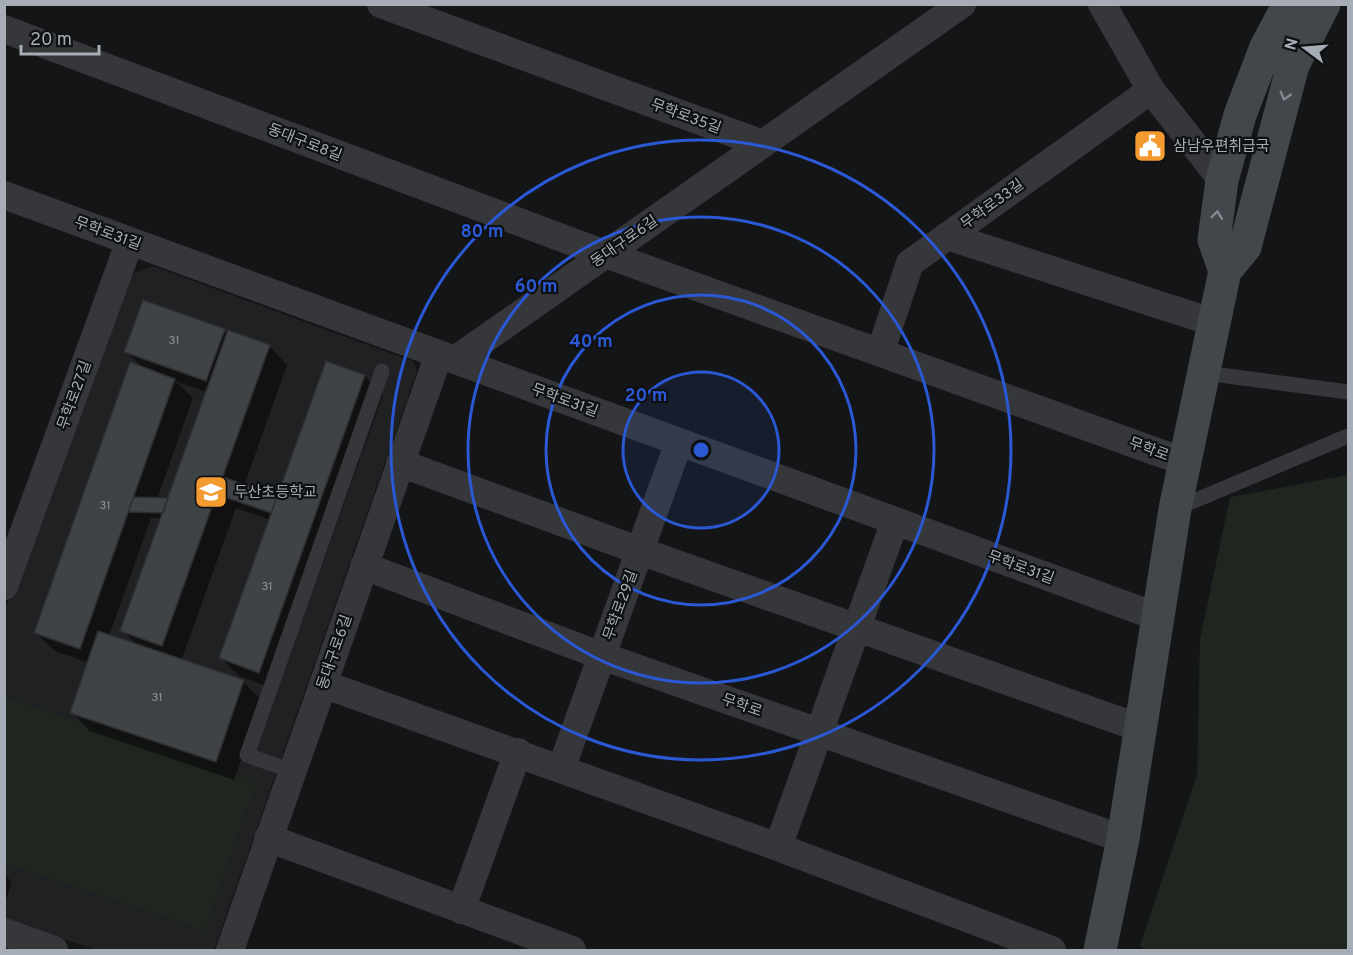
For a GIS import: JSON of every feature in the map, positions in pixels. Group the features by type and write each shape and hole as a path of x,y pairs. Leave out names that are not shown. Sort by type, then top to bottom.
{"main road":[{"path":"1225,271 1214,240 1222,180 1239,115 1266,47 1289,4"},
{"name":"무학로","path":"1100,951 1123,838 1175,509 1225,271 1245,247 1293,65 1324,4"}],"street":[{"name":"무학로35길","path":"381,4 763,144"},
{"path":"763,144 962,4"},
{"path":"1101,4 1151,90 1222,180"},
{"name":"동대구로8길","path":"4,29 605,254"},
{"name":"무학로33길","path":"880,353 910,263 1151,90"},
{"name":"동대구로6길","path":"230,951 400,463 447,357 605,254 763,144"},
{"name":"무학로31길","path":"4,195 1158,617"},
{"path":"947,236 1215,323"},
{"name":"무학로27길","path":"4,586 11,546 130,241"},
{"name":"무학로","path":"605,254 1185,462"},
{"name":"무학로29길","path":"561,769 679,442"},
{"path":"400,463 640,551 1140,728"},
{"path":"778,847 896,521"},
{"name":"무학로","path":"364,566 602,656 1123,838"},
{"path":"323,684 778,847 1052,951"},
{"path":"461,910 518,752"},
{"path":"268,838 572,951"},
{"path":"4,932 54,951"}],"lane":[{"path":"292,771 247,755 382,371"},
{"path":"1205,373 1348,392"},
{"path":"1175,509 1348,436"}],"shaded area":[{"name":"두산초등학교","path":"153,266 414,362 417,371 214,950 97,950 5,920 4,613 126,276"},
{"path":"1348,475 1348,950 1146,950 1140,945 1197,775 1200,639 1230,497"},
{"path":"5,697 256,782 205,931 5,863"}],"building":[{"path":"143,300 225,329 206,381 124,352"},
{"path":"228,330 270,345 162,646 120,631"},
{"path":"326,361 365,375 259,673 219,658"},
{"path":"130,362 175,379 80,649 34,633"},
{"path":"223,477 277,496 271,513 216,494"},
{"path":"134,497 168,498 163,513 128,512"},
{"path":"98,631 244,680 216,762 70,713"}],"place":[{"name":"삼남우편취급국","path":"1150,146"},
{"name":"두산초등학교","path":"211,492"}]}
